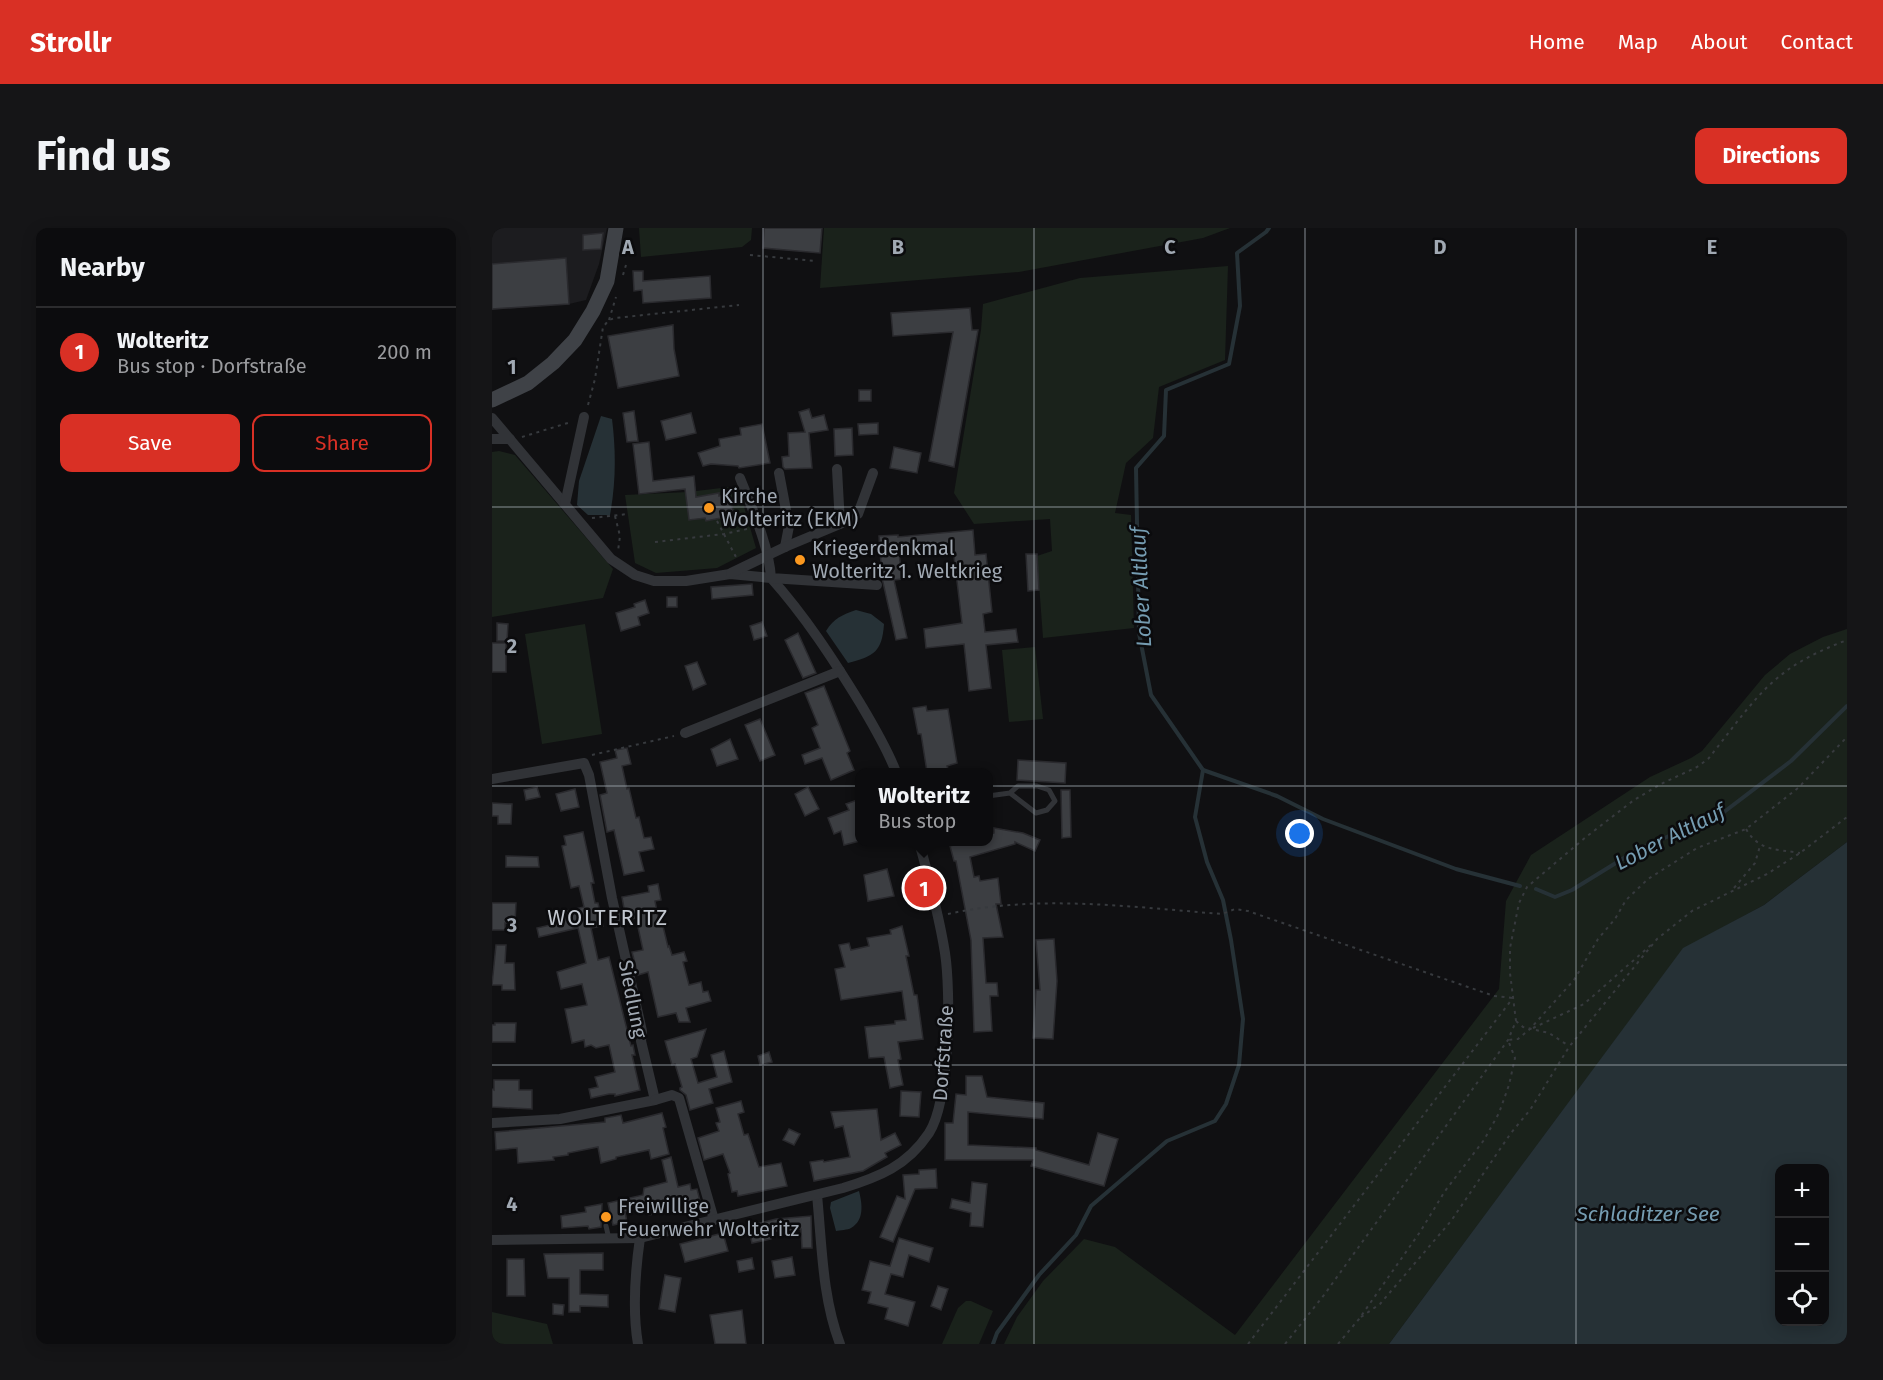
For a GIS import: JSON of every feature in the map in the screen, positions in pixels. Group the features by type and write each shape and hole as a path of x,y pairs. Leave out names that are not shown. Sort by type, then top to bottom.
{"main road":[{"path":"492,400 528,383 553,363 575,340 593,311 607,281 616,228"}],"street":[{"path":"565,504 584,417"},
{"path":"492,418 611,559 635,574 654,581 686,581 730,574 771,579 877,585"},
{"path":"492,439 510,439"},
{"path":"837,469 840,524"},
{"path":"779,473 789,526 785,547"},
{"path":"730,574 858,514 873,473"},
{"path":"740,478 767,555 771,579 791,601 840,670 876,730 894,768"},
{"path":"685,733 840,670"},
{"path":"492,778 584,763"},
{"name":"Siedlung","path":"584,763 589,775 612,898 642,1031 641,1041 655,1100"},
{"name":"Dorfstraße","path":"492,1240 640,1238 817,1196 867,1180 893,1168 910,1156 929,1132 937,1116 942,1100 945,1068 947,1004 945,953 920,846"},
{"path":"492,1123 560,1119 672,1095 678,1098 714,1220"},
{"path":"817,1196 827,1300 830,1318 840,1344"},
{"path":"639,1344 635,1309 636,1261 640,1238"}],"lane":[{"path":"993,795 1010,793 1018,786 1037,786 1048,789 1054,801 1047,810 1036,813 1010,793"},
{"path":"606,1226 609,1239"}],"path":[{"path":"750,255 816,261"},
{"path":"510,439 532,435 584,417 595,379 603,327 609,320 739,305"},
{"path":"578,519 628,514"},
{"path":"615,515 620,536 617,563"},
{"path":"717,521 742,568"},
{"path":"655,542 724,534 758,527"},
{"path":"1285,1344 1324,1295 1508,1040 1516,1020 1510,948 1519,903 1527,888 1539,875 1634,800 1708,759 1781,675 1820,651 1847,640"},
{"path":"584,763 594,753 685,733"},
{"path":"1508,1040 1518,1039 1530,1029 1574,980 1598,939 1615,919 1626,900 1648,879 1697,848 1746,829 1798,788 1847,737"},
{"path":"1530,1029 1584,1004 1692,911 1767,874 1800,854 1847,817"},
{"path":"1746,829 1760,846 1800,854"},
{"path":"1732,890 1755,863 1760,846"},
{"path":"937,916 974,908 1020,903 1070,903 1222,914 1231,910 1248,910 1494,996 1513,998"},
{"path":"1359,1319 1380,1304 1451,1221 1511,1133 1530,1110 1569,1047 1657,939"},
{"path":"1248,1344 1513,998"},
{"path":"1516,1020 1523,1027 1549,1033 1569,1047"},
{"path":"1338,1344 1359,1319 1420,1232 1445,1191 1484,1140 1499,1113 1509,1085 1515,1058 1508,1040"}],"shaded area":[{"path":"492,228 607,228 599,264 586,300 569,304 492,310"},
{"path":"639,228 752,228 751,240 742,247 641,257"},
{"path":"824,228 1230,228 1203,238 1019,272 820,288"},
{"path":"1228,266 1225,360 1159,387 1153,438 1126,463 1115,513 1131,515 1134,628 1043,638 1037,556 1052,551 1050,519 974,524 954,493 981,330 983,304 1080,278"},
{"path":"499,451 515,455 613,569 603,598 492,617 492,452"},
{"path":"738,486 756,548 717,568 656,573 635,563 625,495 688,492"},
{"path":"585,624 602,734 542,744 525,634"},
{"path":"1847,629 1847,842 1764,905 1683,949 1389,1344 1004,1344 1017,1317 1043,1281 1084,1239 1115,1247 1235,1335 1499,989 1506,901 1531,855 1650,777 1702,751 1765,675 1790,654 1823,637"},
{"path":"1035,647 1043,719 1009,722 1002,650"},
{"path":"966,1301 993,1311 979,1344 942,1344 958,1308"},
{"path":"492,1312 547,1324 553,1344 492,1344"}],"water":[{"path":"601,416 612,419 615,467 612,503 610,515 588,515 577,505 579,481"},
{"path":"856,610 871,614 884,624 883,633 879,647 875,651 864,658 848,663 826,631 839,618"},
{"name":"Schladitzer See","path":"1847,842 1847,1344 1389,1344 1683,948 1764,905"},
{"path":"859,1191 861,1206 859,1221 850,1229 836,1231 830,1208 831,1202"}],"building":[{"path":"764,228 822,228 820,253 763,248"},
{"path":"603,233 601,249 583,250 583,235"},
{"path":"566,258 569,304 492,309 492,264"},
{"path":"633,271 643,271 643,281 710,276 711,298 643,303 642,290 634,291"},
{"path":"970,308 972,330 978,330 954,467 929,461 953,332 893,336 891,313"},
{"path":"673,325 674,349 679,376 618,388 608,336"},
{"path":"859,390 871,390 871,401 859,401"},
{"path":"809,409 812,418 824,415 828,430 809,433 812,468 785,469 782,457 789,456 788,433 805,432 799,412"},
{"path":"634,411 638,441 627,442 623,413"},
{"path":"691,413 696,433 666,440 661,421"},
{"path":"878,423 878,434 859,435 858,424"},
{"path":"762,424 770,463 739,468 738,466 711,464 703,466 698,453 720,446 719,439 741,435 740,428"},
{"path":"852,428 853,455 835,456 834,429"},
{"path":"649,442 653,481 694,476 696,497 719,493 719,496 722,495 731,501 732,514 706,521 705,518 689,520 685,489 639,494 633,444"},
{"path":"894,447 921,453 917,473 890,468"},
{"path":"973,530 975,555 986,554 992,612 983,614 985,632 1016,629 1018,642 986,645 991,688 969,691 964,644 926,648 924,629 962,623 953,548 899,552 902,579 894,580 907,638 896,640 882,578 879,536 898,535 898,537"},
{"path":"1026,554 1037,554 1039,590 1028,591"},
{"path":"752,584 753,595 712,599 711,587"},
{"path":"667,597 677,597 677,607 667,607"},
{"path":"645,600 649,613 638,617 640,625 621,631 616,613 635,607 634,604"},
{"path":"762,622 767,636 754,640 750,626"},
{"path":"497,623 508,624 507,641 497,641"},
{"path":"798,633 816,673 803,678 785,640"},
{"path":"492,643 506,643 506,672 492,672"},
{"path":"697,662 706,684 693,690 685,666"},
{"path":"824,686 850,751 847,753 854,770 831,780 822,758 805,764 802,755 820,748 812,728 818,725 805,693"},
{"path":"926,706 927,711 948,709 957,763 947,766 948,768 926,768 921,734 918,734 913,708"},
{"path":"760,719 775,755 760,761 745,725"},
{"path":"730,739 738,759 717,766 711,749"},
{"path":"627,748 631,764 622,766 627,789 629,788 636,818 639,817 644,838 651,837 654,849 639,852 644,871 624,875 614,830 607,832 600,795 607,793 600,762 617,758 615,750"},
{"path":"1018,760 1066,763 1065,783 1017,780"},
{"path":"537,787 540,797 526,800 524,790"},
{"path":"808,787 819,809 805,816 795,794"},
{"path":"575,789 579,807 561,811 556,794"},
{"path":"1061,790 1070,790 1071,837 1062,838"},
{"path":"855,801 855,842 844,845 841,831 834,834 828,818 849,810 846,804"},
{"path":"492,803 512,804 511,824 498,824 498,816 492,816"},
{"path":"994,828 1023,833 1040,840 1035,851 1015,842 1015,844 970,857 974,877 979,876 980,881 998,878 1001,904 996,904 1003,937 983,938 986,983 997,983 998,996 990,996 992,1031 974,1032 971,940 956,861 954,861 950,846 993,846"},
{"path":"583,832 594,883 591,883 595,903 598,903 603,926 591,928 598,960 609,957 631,1046 633,1045 635,1055 632,1055 640,1090 615,1096 615,1094 609,1094 591,1098 589,1089 598,1087 595,1077 615,1072 609,1045 596,1048 591,1045 585,1047 584,1040 572,1043 565,1009 587,1005 582,984 561,989 557,972 586,963 578,928 539,937 537,928 559,923 557,913 584,907 579,886 571,888 562,846 566,845 564,836"},
{"path":"506,856 538,857 539,867 506,867"},
{"path":"887,869 894,896 868,901 864,875"},
{"path":"658,884 661,900 655,901 659,923 662,922 668,947 672,955 684,952 687,961 683,962 689,985 701,982 703,992 708,991 711,1001 686,1008 690,1022 679,1022 676,1013 658,1017 648,972 638,975 632,952 643,950 636,918 626,920 622,897 649,892 648,886"},
{"path":"492,903 516,903 515,923 505,923 505,930 492,930"},
{"path":"902,926 914,995 917,995 923,1039 898,1042 901,1059 898,1060 903,1085 890,1088 884,1057 869,1058 865,1027 895,1024 895,1021 906,1020 902,991 841,1000 835,969 845,967 839,945 849,943 851,950 869,946 867,938 891,934 890,930"},
{"path":"1054,939 1057,981 1053,1039 1033,1038 1036,990 1040,990 1036,940"},
{"path":"496,945 506,945 505,963 514,963 515,990 502,990 502,985 492,985"},
{"path":"516,1023 515,1042 492,1042 492,1025"},
{"path":"706,1029 697,1057 691,1059 698,1083 717,1077 711,1055 724,1051 732,1082 709,1089 713,1103 690,1110 686,1095 680,1090 682,1087 675,1064 672,1065 665,1041"},
{"path":"769,1052 772,1062 760,1065 758,1056"},
{"path":"966,1076 982,1076 987,1097 1044,1103 1043,1119 968,1112 968,1145 1036,1148 1036,1150 1089,1165 1098,1133 1118,1139 1104,1186 1031,1166 1033,1160 945,1160 945,1123 953,1123 956,1094 966,1095"},
{"path":"494,1080 519,1080 519,1090 532,1090 532,1109 492,1107"},
{"path":"901,1091 921,1092 919,1117 900,1116"},
{"path":"741,1101 744,1112 738,1114 744,1135 748,1134 759,1167 781,1163 787,1186 738,1196 737,1191 732,1192 728,1174 730,1173 723,1154 704,1160 698,1138 719,1131 716,1123 720,1122 716,1108"},
{"path":"877,1109 881,1140 895,1133 901,1145 885,1153 887,1157 863,1171 814,1181 810,1162 850,1157 843,1126 835,1128 831,1112"},
{"path":"662,1113 669,1154 651,1159 649,1150 616,1157 616,1159 601,1163 598,1147 553,1157 554,1160 518,1163 517,1148 496,1150 495,1132 605,1122 605,1118 621,1115 623,1123"},
{"path":"789,1129 800,1134 794,1145 783,1140"},
{"path":"671,1157 678,1187 690,1184 691,1190 697,1189 701,1205 649,1215 647,1206 625,1212 627,1222 613,1225 608,1203 643,1195 644,1188 667,1182 662,1160"},
{"path":"936,1169 937,1188 915,1189 893,1242 880,1237 897,1196 905,1199 903,1175 919,1174 919,1170"},
{"path":"972,1182 987,1184 983,1227 970,1226 971,1213 950,1208 952,1199 970,1203"},
{"path":"602,1204 601,1227 562,1228 561,1216 586,1212 585,1207"},
{"path":"811,1216 812,1248 802,1248 801,1229 770,1232 771,1239 752,1243 748,1226 776,1219"},
{"path":"723,1233 728,1251 685,1262 680,1244"},
{"path":"899,1238 933,1248 929,1262 909,1255 903,1277 891,1274 885,1294 915,1302 908,1326 885,1319 888,1308 868,1303 871,1292 862,1290 870,1261 890,1266"},
{"path":"603,1253 603,1270 580,1270 580,1294 608,1295 608,1307 580,1306 580,1312 569,1312 569,1278 548,1278 544,1254"},
{"path":"792,1257 795,1275 775,1278 772,1261"},
{"path":"752,1258 754,1269 739,1272 737,1261"},
{"path":"507,1259 524,1259 525,1296 507,1296"},
{"path":"665,1275 681,1278 675,1312 659,1309"},
{"path":"938,1286 948,1289 941,1310 931,1306"},
{"path":"553,1304 564,1305 563,1315 553,1314"},
{"path":"742,1310 746,1344 715,1344 710,1315"}],"waterway":[{"name":"Lober Altlauf","path":"1269,228 1237,253 1240,306 1229,364 1166,390 1164,436 1136,468 1139,633 1151,695 1203,770 1277,796 1323,819 1456,869 1520,886"},
{"name":"Lober Altlauf","path":"1536,889 1555,897 1572,890 1637,850 1724,812 1791,761 1847,706"},
{"path":"993,1344 997,1333 1039,1275 1076,1235 1091,1206 1167,1141 1215,1121 1226,1104 1239,1065 1243,1019 1223,900 1207,862 1195,817 1203,770"}],"place":[{"name":"Kirche Wolteritz (EKM)","path":"709,508"},
{"name":"Kriegerdenkmal Wolteritz 1. Weltkrieg","path":"800,560"},
{"name":"Wolteritz","path":"924,888"},
{"name":"Freiwillige Feuerwehr Wolteritz","path":"606,1217"}],"district":[{"name":"WOLTERITZ","path":"608,917"}]}
